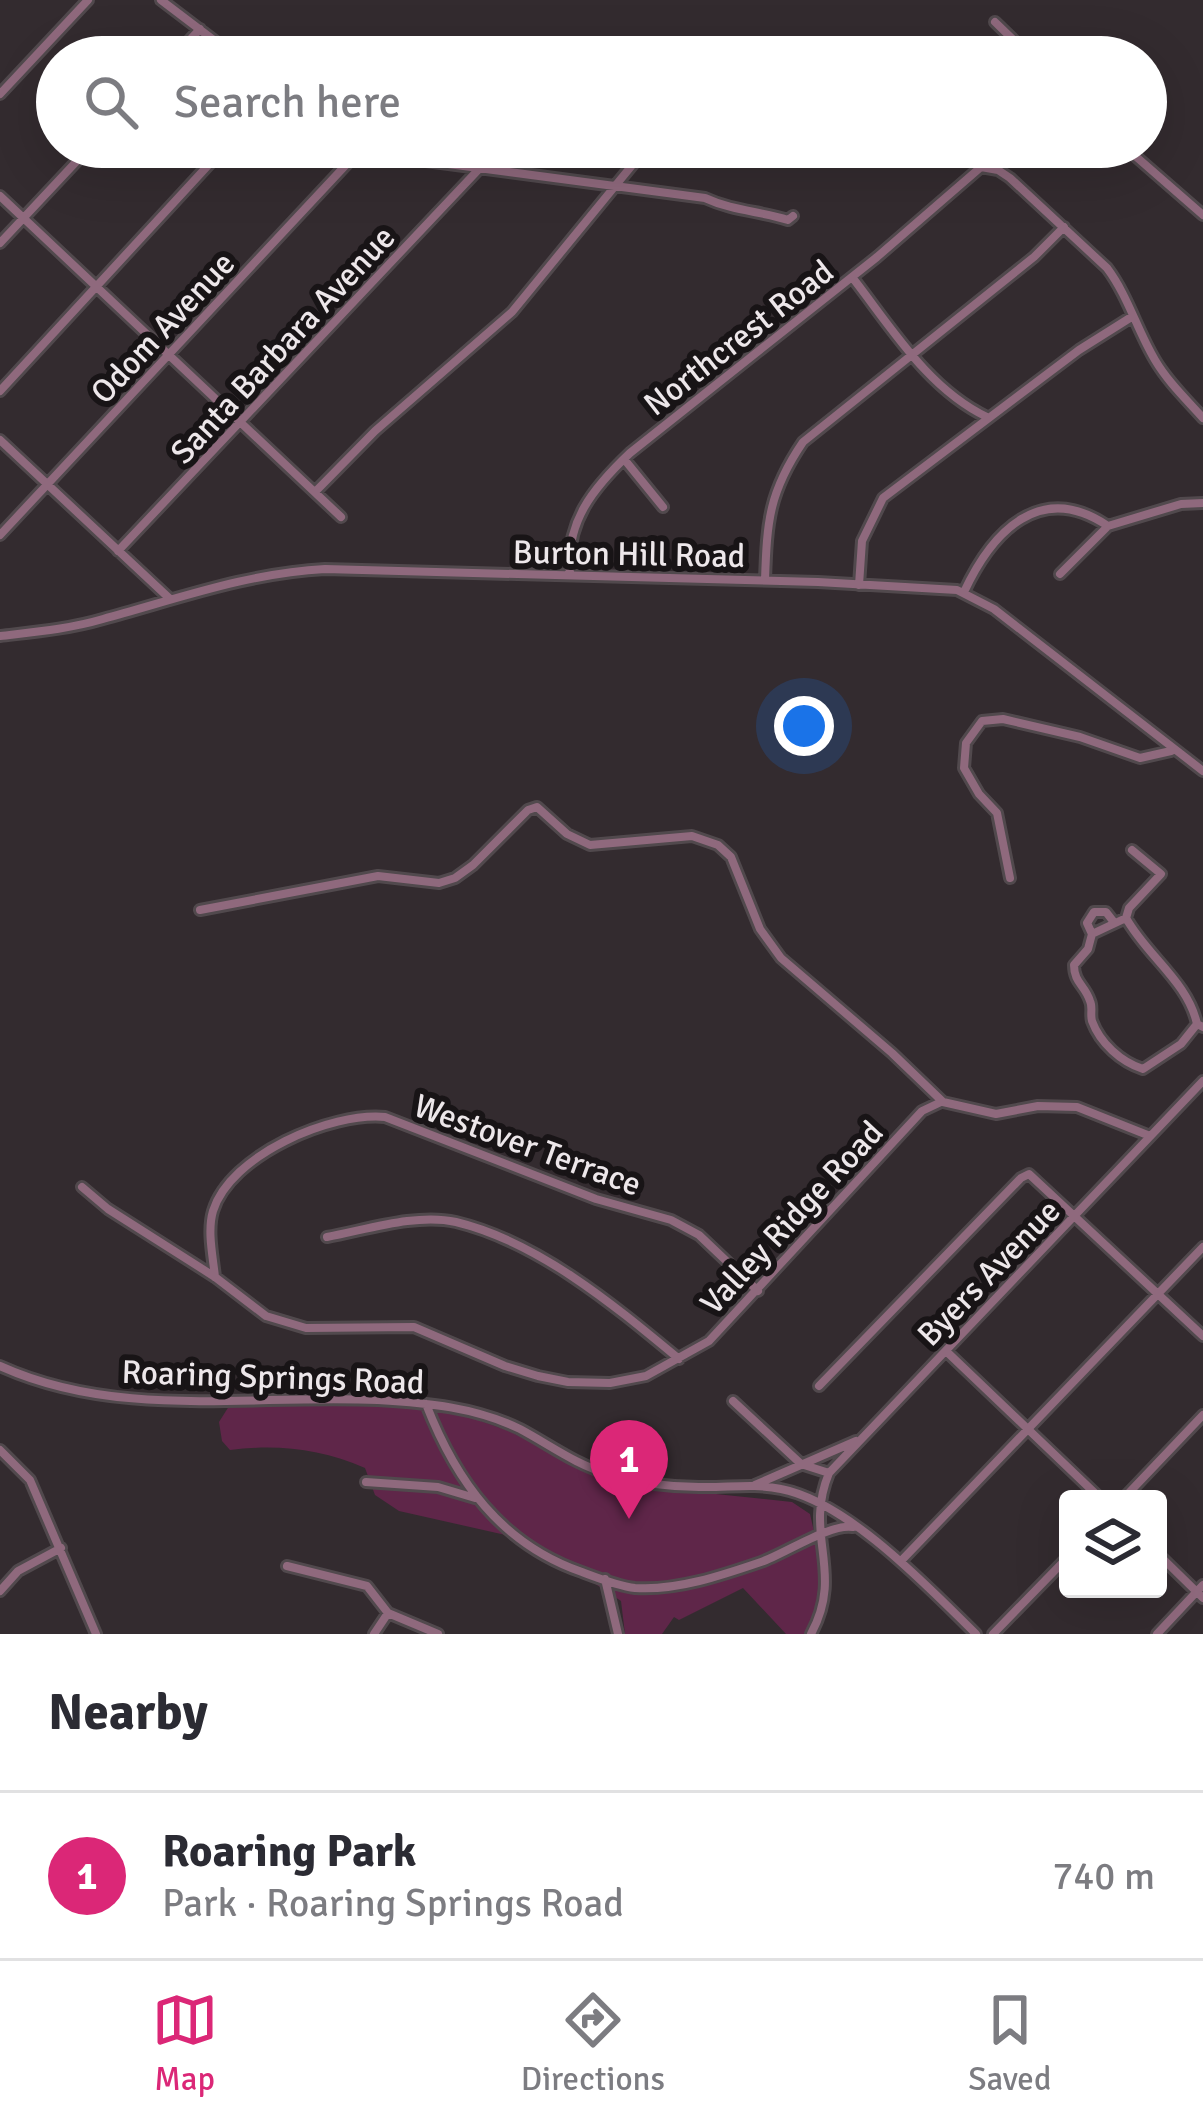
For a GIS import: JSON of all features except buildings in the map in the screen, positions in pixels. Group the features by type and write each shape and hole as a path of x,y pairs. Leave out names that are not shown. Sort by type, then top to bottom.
{"street":[{"path":"54,36 88,0"},
{"path":"161,0 209,36"},
{"path":"995,22 1009,36"},
{"path":"194,36 200,29"},
{"path":"0,94 36,56"},
{"path":"0,243 70,168"},
{"path":"0,391 206,168"},
{"name":"Odom Avenue","path":"0,535 338,168"},
{"path":"474,168 705,198 748,214 788,220 793,215"},
{"path":"315,492 375,431 512,311 629,168"},
{"path":"1149,168 1203,215"},
{"name":"Santa Barbara Avenue","path":"118,551 479,169"},
{"name":"Northcrest Road","path":"570,575 570,548 591,492 624,459 852,277 973,171 998,170 1064,227"},
{"path":"0,196 340,517"},
{"path":"765,580 770,504 783,472 813,431 1034,257 1064,227 1107,268 1171,385 1203,418"},
{"path":"852,277 950,394 987,417"},
{"path":"859,584 862,542 876,507 987,417 1133,316"},
{"path":"0,440 169,598"},
{"path":"624,459 663,507"},
{"path":"1060,574 1108,526 1181,504 1203,503"},
{"path":"964,592 985,550 1022,519 1065,508 1090,514 1108,526"},
{"name":"Burton Hill Road","path":"0,636 101,620 169,598 298,570 765,580 964,592 994,609 1203,771"},
{"path":"1010,878 997,813 964,768 966,743 982,721 1004,719 1080,736 1140,758 1172,750"},
{"path":"200,910 378,876 439,883 473,865 528,809 537,807 567,834 590,844 705,838 730,857 760,929 781,958 943,1102 996,1114 1057,1105 1077,1108 1150,1136"},
{"path":"1113,921 1106,912 1094,912 1087,922 1092,934 1088,949 1074,965 1074,980 1091,1001 1094,1025 1119,1057 1143,1069 1200,1025 1189,998 1141,945 1126,918 1129,908 1161,874 1132,850"},
{"path":"1092,934 1126,918"},
{"name":"Byers Avenue","path":"818,1502 829,1473 858,1440 1203,1081"},
{"name":"Valley Ridge Road","path":"82,1186 108,1209 215,1277 266,1316 305,1328 414,1327 505,1366 568,1382 633,1380 709,1341 922,1111 943,1102"},
{"name":"Westover Terrace","path":"215,1277 211,1220 218,1198 233,1179 257,1158 306,1131 367,1115 385,1117 575,1191 671,1220 699,1234 758,1291"},
{"path":"819,1386 1021,1178 1033,1176 1203,1336"},
{"path":"327,1237 413,1221 459,1223 578,1279 679,1360"},
{"path":"901,1561 1203,1247"},
{"path":"946,1351 1091,1490"},
{"name":"Roaring Springs Road","path":"0,1366 65,1388 141,1400 426,1403 460,1408 497,1420 584,1466 624,1478 684,1487 781,1489 818,1502"},
{"path":"734,1401 801,1464 829,1473"},
{"path":"426,1403 443,1450 502,1528 552,1562 605,1580 634,1588 697,1580 759,1562 821,1537 837,1525 854,1528"},
{"path":"1132,1490 1203,1415"},
{"path":"754,1486 858,1440"},
{"path":"0,1450 30,1480 96,1634"},
{"path":"366,1483 438,1486 476,1498"},
{"path":"818,1502 901,1561 976,1634"},
{"path":"811,1634 828,1592 818,1502"},
{"path":"0,1591 18,1571 61,1548"},
{"path":"1157,1634 1201,1592 1167,1562"},
{"path":"287,1566 368,1586 388,1613 438,1634"},
{"path":"993,1634 1059,1566"},
{"path":"605,1580 618,1634"},
{"path":"374,1634 388,1613"}],"shaded area":[{"path":"231,1403 393,1405 464,1415 629,1485 792,1502 810,1514 817,1547 822,1575 816,1617 809,1634 786,1634 743,1588 679,1620 674,1617 662,1634 625,1634 621,1601 579,1573 545,1559 510,1536 399,1511 375,1495 365,1468 299,1450 230,1450 222,1441 219,1422"}],"place":[{"name":"Roaring Park","path":"629,1519"}]}
